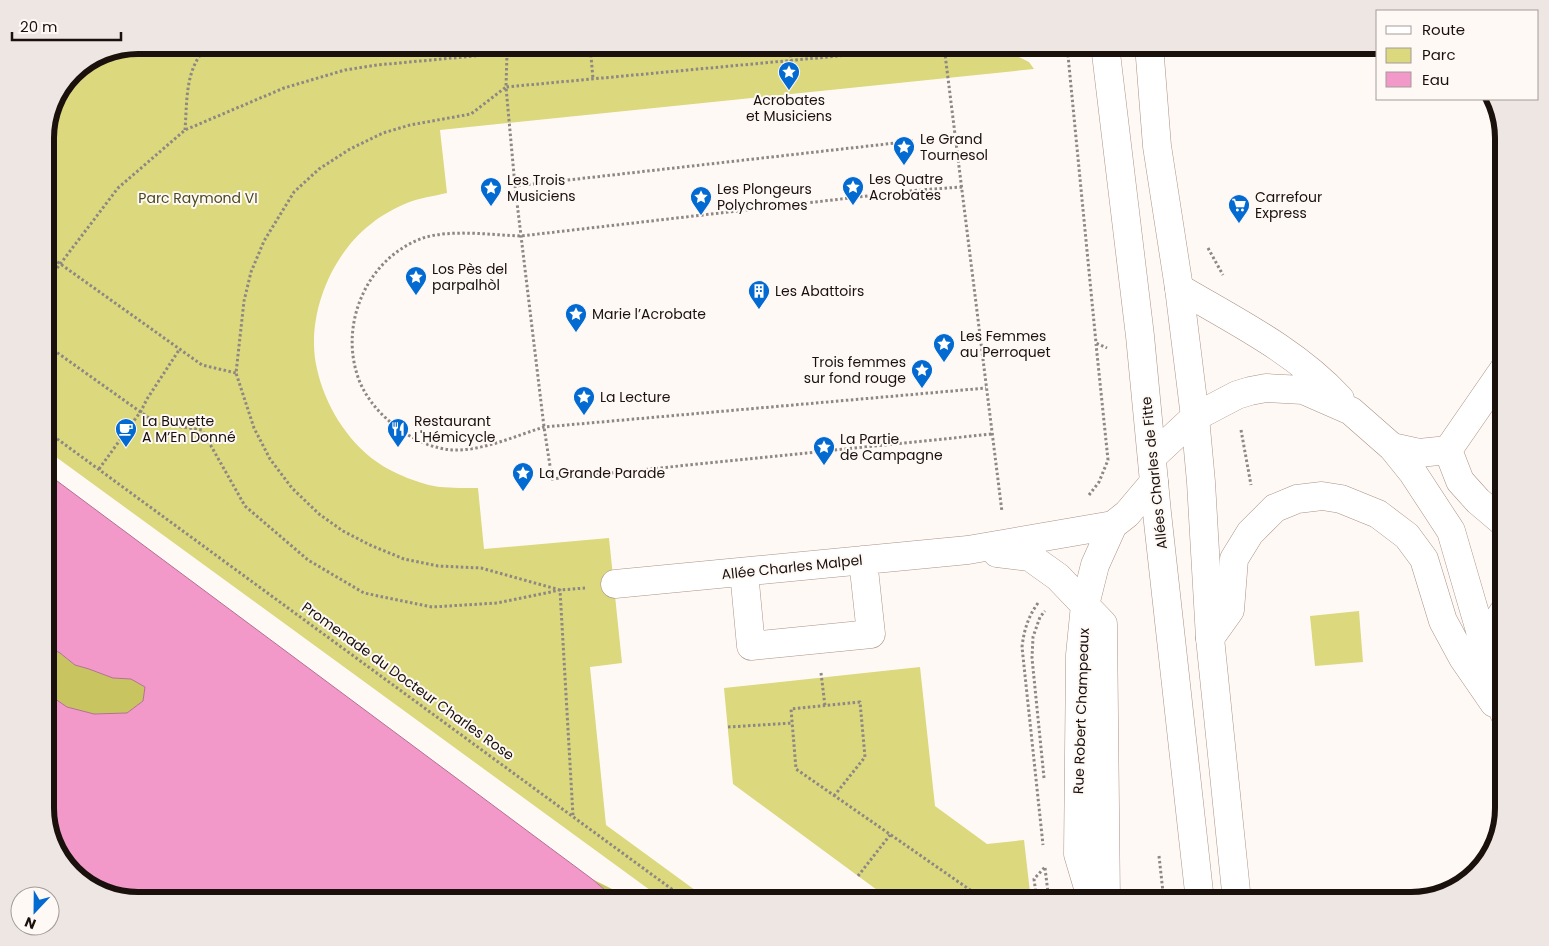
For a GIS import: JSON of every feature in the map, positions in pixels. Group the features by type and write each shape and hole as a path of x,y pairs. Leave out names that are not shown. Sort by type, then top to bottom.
{"street":[{"name":"Allées Charles de Fitte","path":"1106,54 1143,364 1199,892"},
{"path":"1150,54 1157,146 1179,288 1195,417 1201,482 1210,638 1236,892"},
{"path":"1179,288 1283,350 1325,383 1351,411 1392,447 1413,473 1451,531 1495,682"},
{"path":"1392,447 1419,453 1448,450 1495,382"},
{"name":"Allée Charles Malpel","path":"615,584 968,550 1113,524 1127,514 1153,470 1195,417 1237,395 1266,388 1303,390 1351,411"},
{"path":"1448,450 1460,481 1478,501 1495,515"},
{"path":"1210,638 1230,610 1234,559 1250,533 1275,508 1297,499 1322,496 1341,499 1378,514 1407,536 1424,559 1443,621 1463,658 1495,706"},
{"name":"Rue Robert Champeaux","path":"1089,892 1078,854 1080,655 1085,605 1095,565 1113,524"},
{"name":"Allée Charles Malpel","path":"968,550 1030,557 1058,577 1103,624 1106,892"},
{"path":"744,572 751,646 871,634 864,560"},
{"path":"1486,650 1495,628"}],"path":[{"path":"186,130 187,94 193,69 201,54"},
{"path":"54,272 118,188 186,130 284,88 345,70 377,65 496,54"},
{"path":"507,54 506,87 515,186 552,479 992,434"},
{"path":"591,54 593,79"},
{"path":"790,54 791,61"},
{"path":"560,590 481,568 438,566 404,559 343,531 319,514 292,488 270,459 254,428 236,373 244,301 251,272 264,241 294,192 319,169 350,149 382,133 410,125 471,114 506,87 862,54"},
{"path":"945,54 1005,544"},
{"path":"1068,54 1108,460 1098,482 1084,502"},
{"path":"515,186 913,141"},
{"path":"962,186 521,236 456,233 424,238 404,247 387,259 374,275 359,300 353,319 353,349 357,374 369,398 387,421 427,445 453,450 481,447 544,427 986,388"},
{"path":"1203,240 1225,280"},
{"path":"54,260 202,365 236,373"},
{"path":"1096,343 1143,364"},
{"path":"54,350 156,422 202,430 245,506 308,560 364,593 432,607 497,603 560,590 615,584"},
{"path":"99,469 141,411 146,399 179,350"},
{"path":"1241,426 1252,492"},
{"name":"Promenade du Docteur Charles Rose","path":"54,436 676,892"},
{"path":"560,590 573,816"},
{"path":"1042,599 1031,613 1024,628 1022,647 1043,848"},
{"path":"1044,785 1032,658 1033,637 1040,617 1048,606"},
{"path":"821,673 825,706"},
{"path":"834,796 864,757 860,702 791,709 796,769 834,796 890,835 973,892"},
{"path":"728,727 792,723"},
{"path":"858,876 890,835"},
{"path":"1044,858 1048,892"},
{"path":"1035,892 1034,878 1045,867"}],"green space":[{"name":"Parc Raymond VI","path":"138,54 1019,54 1019,57 1029,62 1034,69 440,130 447,193 407,203 375,221 356,237 344,253 324,289 318,309 315,330 314,350 317,369 326,396 339,421 356,444 366,453 391,470 425,484 440,487 478,488 484,549 609,538 622,663 590,667 606,825 698,892 653,892 54,456 54,132 62,101 82,75 96,65 121,55"},
{"path":"1359,611 1363,662 1315,666 1310,616"},
{"path":"920,667 935,806 987,844 1024,840 1030,892 880,892 733,784 724,688"}],"shaded area":[{"path":"54,650 75,665 113,678 131,679 145,687 143,701 127,713 94,714 67,707 54,698"},
{"path":"592,879 618,892 607,892"}],"water":[{"path":"54,479 607,892 127,892 106,886 78,868 62,845 55,825 54,698 67,707 94,714 127,713 143,701 145,687 131,679 113,678 75,665 54,650"}],"place":[{"name":"Acrobates et Musiciens","path":"789,91"},
{"name":"Le Grand Tournesol","path":"904,166"},
{"name":"Les Quatre Acrobates","path":"853,206"},
{"name":"Les Trois Musiciens","path":"491,207"},
{"name":"Les Plongeurs Polychromes","path":"701,216"},
{"name":"Carrefour Express","path":"1239,224"},
{"name":"Los Pès del parpalhòl","path":"416,296"},
{"name":"Les Abattoirs","path":"759,310"},
{"name":"Marie l’Acrobate","path":"576,333"},
{"name":"Les Femmes au Perroquet","path":"944,363"},
{"name":"Trois femmes sur fond rouge","path":"922,389"},
{"name":"La Lecture","path":"584,416"},
{"name":"La Buvette A M’En Donné","path":"126,448"},
{"name":"Restaurant L'Hémicycle","path":"398,448"},
{"name":"La Partie de Campagne","path":"824,466"},
{"name":"La Grande Parade","path":"523,492"}]}
